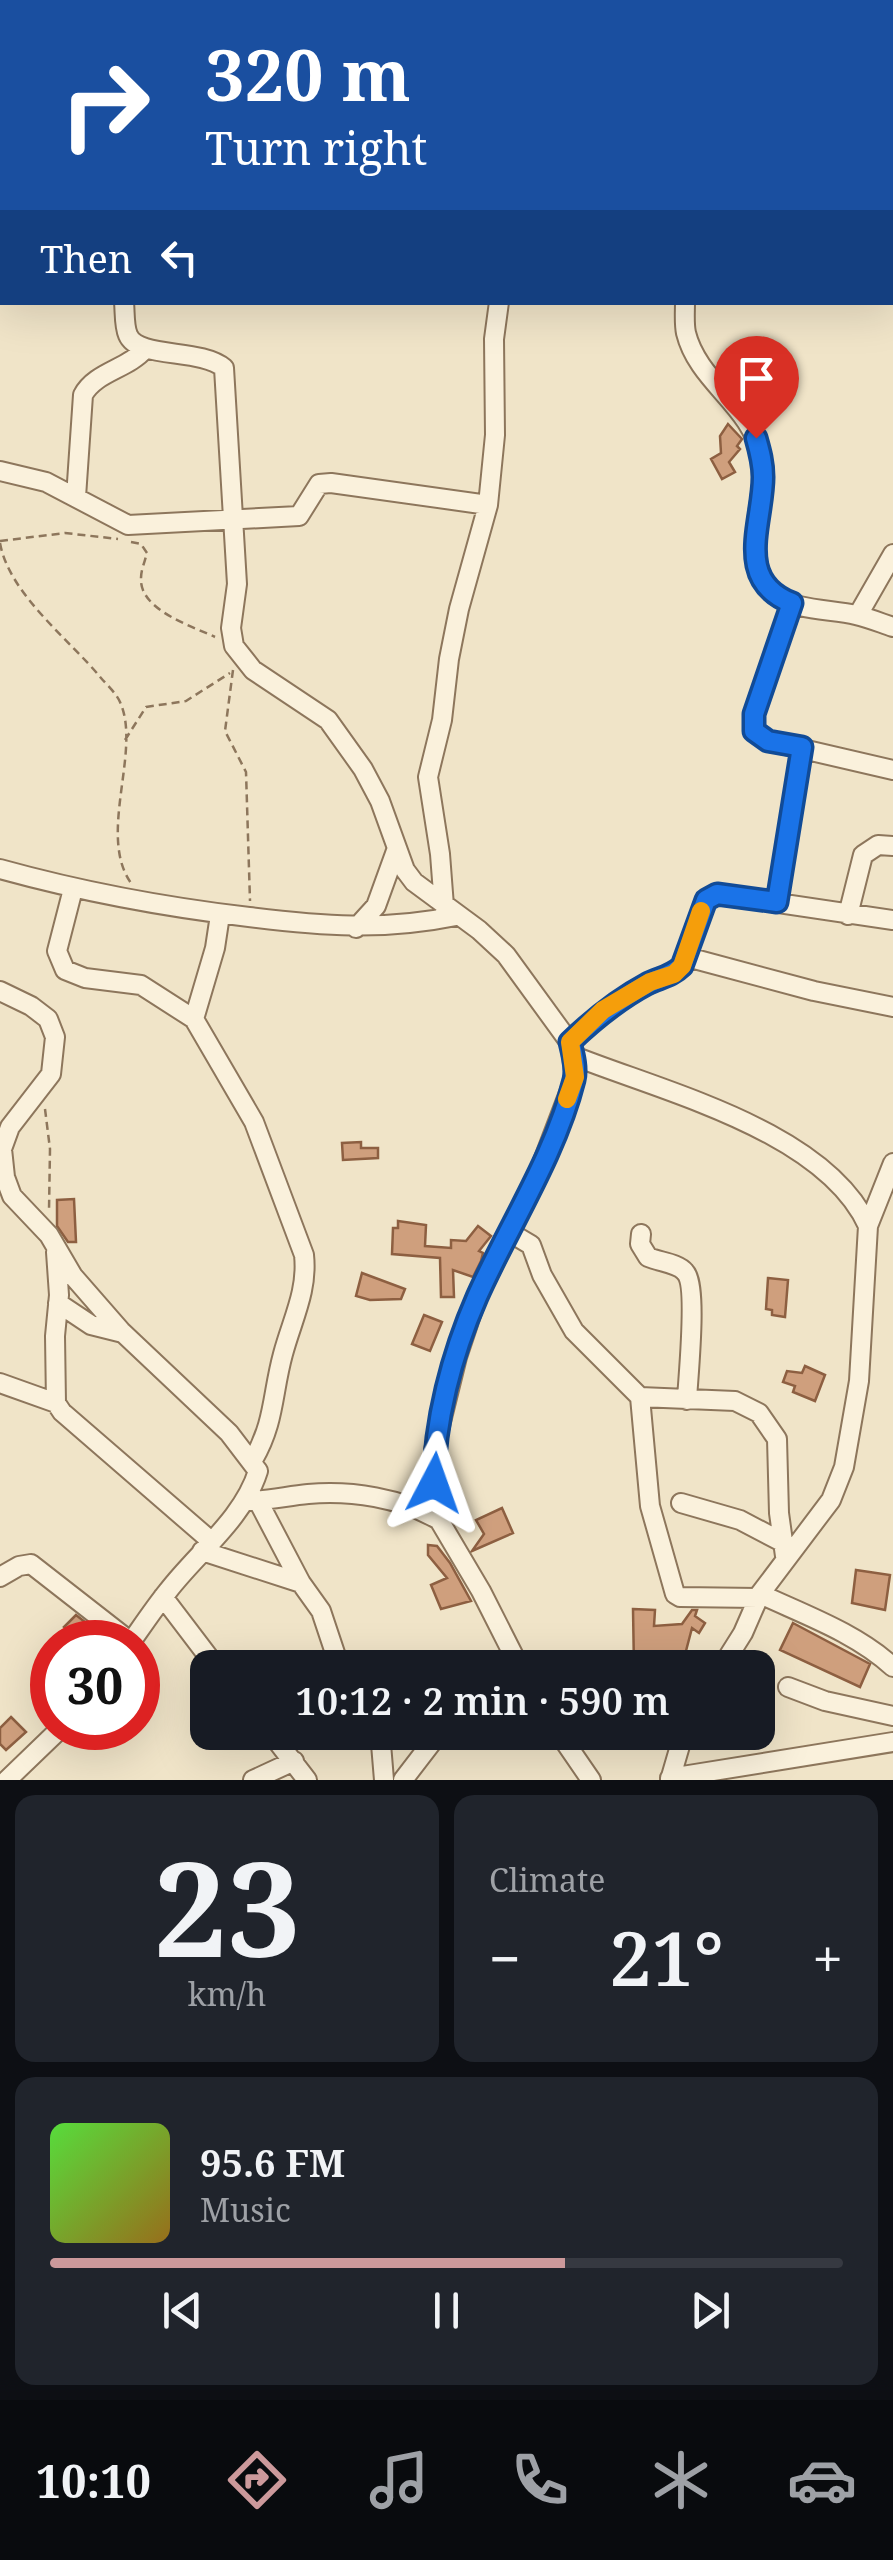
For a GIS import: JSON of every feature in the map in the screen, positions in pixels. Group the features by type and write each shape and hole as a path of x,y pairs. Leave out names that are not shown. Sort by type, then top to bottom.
{"street":[{"path":"124,305 127,334 134,344 145,350 213,359 224,368 234,518 234,646 253,670 328,720 380,801 405,870 414,882 506,955 572,1049 575,1077 540,1169 476,1300 440,1420 434,1466 439,1520 482,1591 511,1650"},
{"path":"450,911 428,777 442,720 459,609 488,504 495,436 494,338 499,305"},
{"path":"685,305 686,334 704,370 748,421 761,455 763,480 755,556 760,576 778,598 893,627"},
{"path":"76,497 83,394 90,382 116,371 145,350"},
{"path":"0,471 46,482 128,525 299,516 320,484 332,483 488,504"},
{"path":"858,616 893,554"},
{"path":"792,603 754,714 754,731 768,741 893,770"},
{"path":"777,902 802,747"},
{"path":"848,915 862,855 878,845 893,846"},
{"path":"356,928 376,906 397,848"},
{"path":"0,869 73,889 220,916 356,928 450,911"},
{"path":"73,889 57,951 64,970 85,978 140,985 194,1019 254,1122 304,1255 306,1278 281,1359 277,1398 265,1439 253,1460"},
{"path":"572,1049 603,1010 650,982 674,974 687,957 706,900 717,894 893,920"},
{"path":"194,1019 220,916"},
{"path":"687,957 780,983 893,1007"},
{"path":"2,996 31,1006 48,1019 56,1037 55,1059 42,1088 10,1127 2,1149 6,1199 53,1243 73,1276 124,1334 192,1396 253,1460 258,1471 251,1502 207,1546 147,1620"},
{"path":"572,1049 745,1121 789,1145 848,1192 868,1226"},
{"path":"732,1650 785,1550 830,1500 844,1467 859,1381 868,1226 893,1163"},
{"path":"509,1232 531,1246 542,1275 574,1331 640,1397 650,1506 675,1594 759,1596 853,1639 893,1667"},
{"path":"640,1234 640,1244 648,1257 682,1268 688,1276 692,1317 688,1400"},
{"path":"53,1243 58,1303 54,1390 62,1412 207,1546 301,1583"},
{"path":"58,1303 91,1325 124,1334"},
{"path":"0,1383 56,1403"},
{"path":"640,1397 735,1401 759,1414 777,1440 779,1513 785,1550"},
{"path":"251,1502 313,1494 369,1496 417,1508 439,1520"},
{"path":"251,1502 321,1611 334,1650"},
{"path":"681,1503 740,1520 785,1550"},
{"path":"0,1576 31,1564 103,1620"},
{"path":"163,1598 203,1650"},
{"path":"788,1688 893,1716"},
{"path":"679,1750 670,1779 893,1742"},
{"path":"7,1780 39,1750"},
{"path":"285,1750 307,1780"},
{"path":"382,1750 384,1780"},
{"path":"403,1780 426,1750"},
{"path":"569,1750 591,1780"},
{"path":"253,1780 294,1761"}],"path":[{"path":"148,904 123,872 118,850 124,741 120,700 27,596 0,542 65,533 141,544 147,554 140,580 147,597 163,612 234,646"},
{"path":"124,741 146,707 186,701 233,672 225,731 246,772 250,918"},
{"path":"42,1088 50,1149 53,1243"}],"building":[{"path":"728,424 742,439 737,446 740,449 729,462 735,472 722,479 711,459 721,453 720,436"},
{"path":"361,1142 361,1148 378,1148 378,1158 343,1160 342,1143"},
{"path":"74,1199 76,1242 68,1242 57,1226 57,1200"},
{"path":"398,1221 426,1225 425,1246 451,1248 451,1240 466,1241 478,1226 491,1236 479,1251 483,1253 473,1277 453,1270 454,1297 441,1297 440,1258 392,1254 393,1228 398,1228"},
{"path":"362,1273 405,1289 401,1299 370,1300 356,1296"},
{"path":"768,1278 788,1280 785,1317 772,1315 772,1310 766,1309"},
{"path":"424,1315 442,1322 430,1351 412,1344"},
{"path":"805,1366 825,1375 815,1401 793,1392 795,1386 783,1382 787,1371 802,1373"},
{"path":"502,1508 513,1533 472,1551 484,1534 476,1520"},
{"path":"428,1545 437,1546 471,1601 441,1609 431,1585 447,1578 428,1555"},
{"path":"856,1570 890,1575 885,1610 852,1603"},
{"path":"633,1609 655,1610 654,1626 682,1624 692,1610 697,1610 695,1616 705,1623 699,1633 692,1628 686,1650 634,1650"},
{"path":"793,1623 870,1664 860,1687 780,1650"},
{"path":"11,1717 26,1732 6,1750 0,1744 0,1728"}],"slow traffic":[{"path":"567,1099 575,1077 570,1042 603,1010 650,982 674,974 687,957 701,911"}],"route":[{"path":"434,1483 434,1450 456,1357 476,1300 540,1169 575,1077 570,1042 603,1010 650,982 674,974 682,966 706,900 717,894 777,902 802,747 768,741 754,731 754,714 792,603 778,598 769,589 760,576 755,556 763,480 756,438"}]}
